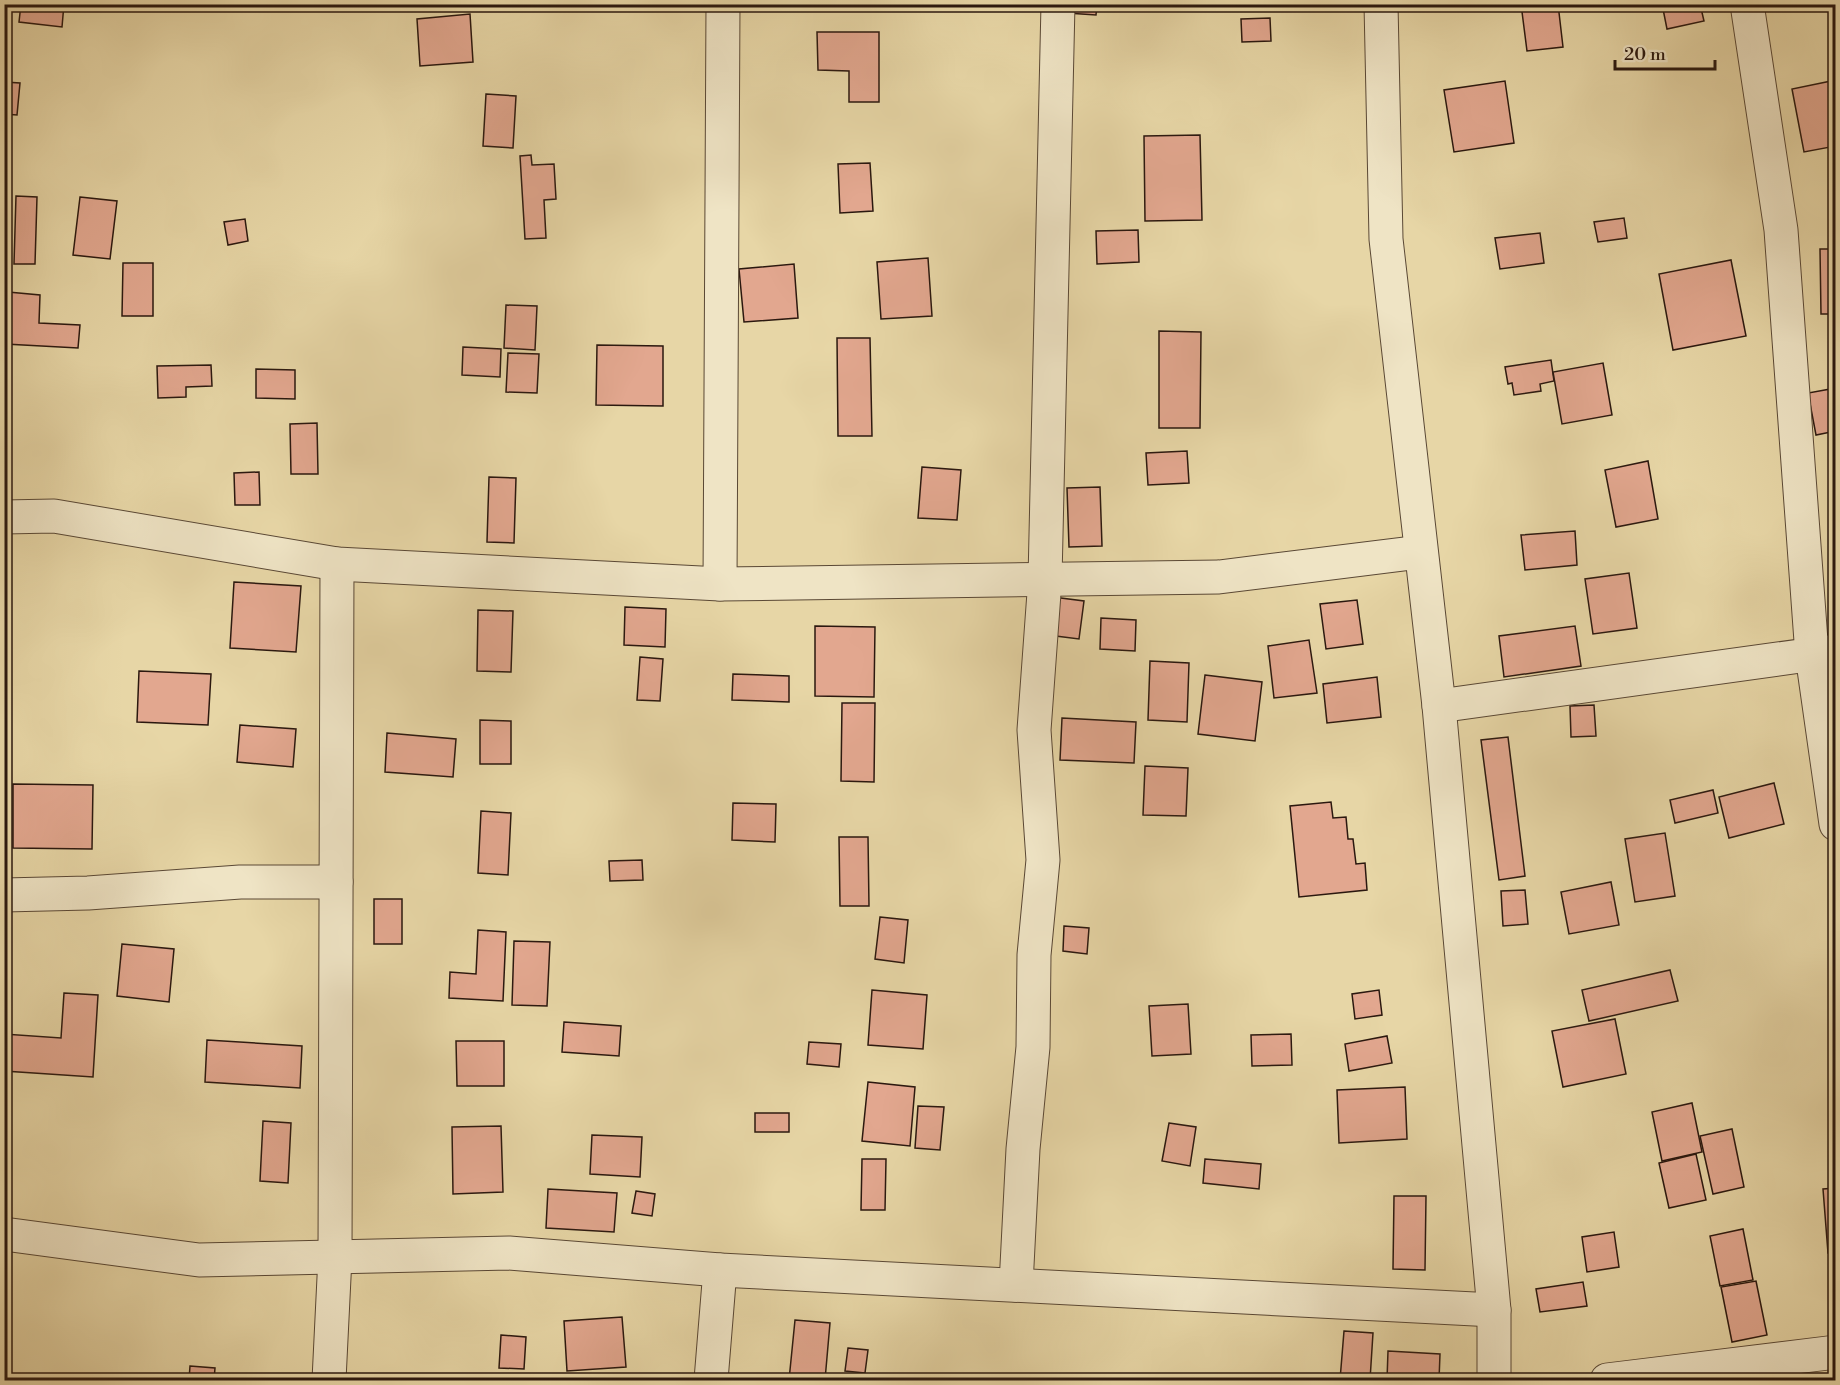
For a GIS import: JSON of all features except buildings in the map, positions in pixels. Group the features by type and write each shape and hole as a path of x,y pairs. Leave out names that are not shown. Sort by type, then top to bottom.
{"street":[{"path":"720,584 723,4"},
{"path":"1016,1285 1023,1149 1033,1047 1034,955 1043,860 1034,730 1045,579 1058,4"},
{"path":"1381,4 1386,239 1439,706 1494,1310 1494,1380"},
{"path":"1747,4 1782,230 1824,653 1836,824"},
{"path":"4,517 54,516 337,564 720,584 1219,577 1420,552"},
{"path":"329,1380 335,1257 337,564"},
{"path":"1439,706 1824,653"},
{"path":"4,895 88,893 240,882 336,882"},
{"path":"4,1234 199,1260 509,1253 720,1270 1494,1310"},
{"path":"711,1380 720,1270"},
{"path":"1607,1380 1836,1352"}]}
